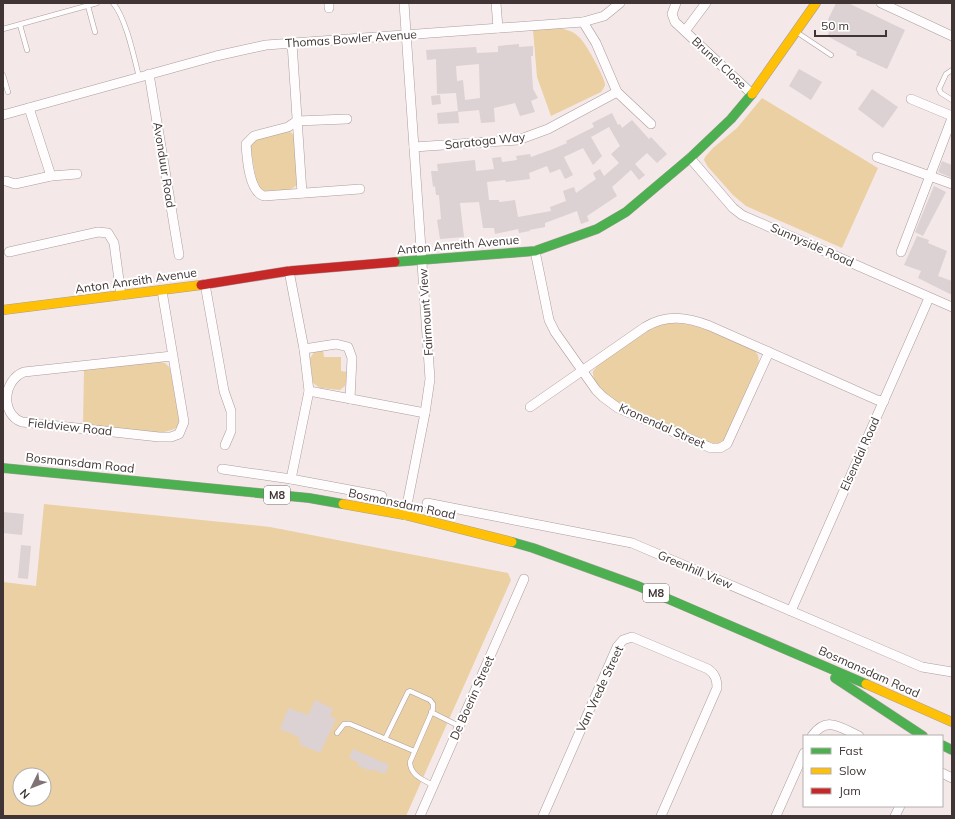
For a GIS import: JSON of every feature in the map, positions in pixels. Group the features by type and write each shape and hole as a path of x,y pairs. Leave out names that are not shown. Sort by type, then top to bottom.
{"main road":[{"name":"Anton Anreith Avenue","path":"3,310 162,291 289,270 535,251 564,242 597,229 626,212 690,158 731,119 752,94 816,3"},
{"name":"Bosmansdam Road","path":"3,468 309,498 405,515 533,548 638,586 777,644 952,722"},
{"name":"Bosmansdam Road","path":"777,644 844,684 883,712 921,735"},
{"path":"943,746 952,750"}],"street":[{"name":"Fairmount View","path":"404,3 430,379 425,413 405,515"},
{"path":"496,3 498,28"},
{"name":"Thomas Bowler Avenue","path":"3,115 244,49 292,43 583,22 604,16 620,3"},
{"name":"Brunel Close","path":"676,3 672,17 752,94"},
{"name":"Brunel Close","path":"685,31 706,3"},
{"path":"881,3 952,36"},
{"path":"583,22 596,43 618,92 651,124"},
{"path":"292,43 302,193"},
{"name":"Avonduur Road","path":"149,74 179,255"},
{"name":"Saratoga Way","path":"414,147 518,140 548,129 618,92"},
{"path":"900,252 952,117 911,99"},
{"path":"29,108 51,176"},
{"path":"347,119 297,121 288,127 252,137 247,142 247,153 253,186 258,193 264,196 360,189"},
{"path":"877,156 952,184"},
{"name":"Sunnyside Road","path":"690,158 742,215 952,307"},
{"path":"6,181 15,184 51,176 77,174"},
{"path":"9,252 98,232 108,233 114,243 121,295"},
{"name":"Kronendal Street","path":"535,251 549,320 555,332 603,397 618,408 711,448 717,449 724,446 730,440 768,352"},
{"path":"289,270 304,349 309,391 291,479"},
{"path":"205,284 224,391 231,411 230,431 225,445"},
{"name":"Fieldview Road","path":"162,291 184,422 181,431 175,436 159,437 22,422 14,418 8,411 9,385 13,379 20,374 95,363 172,356"},
{"name":"Elsendal Road","path":"791,611 930,298"},
{"path":"530,407 645,327 666,318 677,317 695,320 877,400 884,401"},
{"path":"304,349 336,344 348,347 352,358 350,399"},
{"path":"309,391 425,413"},
{"path":"222,469 291,479 382,496"},
{"name":"Greenhill View","path":"428,503 632,543 922,667 952,672"},
{"name":"De Boerin Street","path":"420,816 524,579"},
{"name":"Van Vrede Street","path":"543,816 617,647 624,640 632,637 708,669 716,678 717,682 717,688 661,816"},
{"path":"813,735 824,724 833,724 857,735"},
{"path":"776,816 803,755"},
{"path":"943,774 952,778"},
{"path":"895,816 900,807"}],"lane":[{"path":"3,29 97,3"},
{"path":"113,3 118,9 129,38 139,77"},
{"path":"88,6 94,32"},
{"path":"20,25 27,50"},
{"path":"797,32 831,55"},
{"path":"952,70 946,74 939,89 941,94 952,100"},
{"path":"3,75 8,92"},
{"path":"385,739 406,694 409,691 430,700 433,704 431,712 410,762 412,770 421,779 434,785"},
{"path":"431,712 460,726"},
{"path":"337,732 344,724 348,723 414,751"}],"shaded area":[{"path":"560,28 572,32 582,40 598,67 605,85 601,92 551,116 537,77 533,30"},
{"path":"762,98 878,168 842,248 746,206 733,195 708,167 704,160 713,148 737,128"},
{"path":"288,131 295,135 297,185 290,190 263,191 257,185 250,144 254,140"},
{"path":"668,323 679,323 701,328 754,350 758,355 759,362 726,439 720,444 713,444 611,399 594,379 593,371 599,364 652,328"},
{"path":"323,349 324,357 341,357 341,371 348,372 345,386 340,390 320,388 313,383 310,358 315,351"},
{"path":"160,362 165,363 170,368 179,420 178,427 169,431 158,433 145,433 83,426 84,369"},
{"path":"44,504 270,527 508,573 511,580 406,816 3,816 3,582 36,586"}],"building":[{"path":"836,3 848,3 905,30 887,69 856,55 857,52 827,36 831,29 825,26"},
{"path":"519,44 519,47 533,46 533,56 531,56 533,89 538,98 531,101 535,112 520,116 515,103 494,108 495,122 481,123 479,110 458,112 456,93 437,94 436,59 427,60 426,50 476,47 477,53 498,52 498,46","holes":["479,64 480,98 465,100 463,80 457,81 456,66"]},
{"path":"799,69 822,82 811,100 789,86"},
{"path":"872,89 898,107 883,128 858,109"},
{"path":"440,95 441,104 432,105 431,96"},
{"path":"458,111 459,123 438,124 437,113"},
{"path":"612,113 618,125 620,124 622,128 632,120 649,139 651,137 667,154 657,163 647,153 635,164 645,175 639,180 631,170 612,187 617,196 587,216 589,221 581,224 577,211 545,223 545,227 519,233 518,229 495,234 494,228 483,228 479,202 460,203 464,237 440,239 437,220 441,219 439,195 436,195 435,186 433,187 431,171 438,171 437,164 475,160 476,171 494,169 492,158 501,157 502,162 517,160 516,156 530,154 531,157 567,143 566,141 594,127 592,123","holes":["609,127 620,146 611,154 619,163 604,176 600,169 593,173 596,179 576,193 574,187 563,191 566,201 550,207 551,211 518,217 515,200 499,202 499,200 489,200 487,182 505,180 506,182 530,179 529,173 547,166 550,173 560,169 565,179 573,175 564,157 583,148 593,165 602,156 591,137"]},
{"path":"942,161 952,165 952,178 938,172"},
{"path":"934,186 946,192 923,236 915,232"},
{"path":"917,236 929,240 928,243 947,251 938,276 952,281 952,295 918,278 921,271 904,265"},
{"path":"3,512 24,514 22,535 3,533"},
{"path":"21,545 31,546 28,579 18,578"},
{"path":"315,700 333,709 330,716 336,719 320,753 299,744 301,740 298,739 299,737 280,729 288,708 308,715"},
{"path":"353,749 389,765 385,774 358,766 359,763 349,758"}],"traffic: fast":[{"path":"395,262 535,251 597,229 626,212 690,158 731,119 752,94"},
{"path":"3,468 309,498 343,504"},
{"path":"512,542 533,548 638,586 866,684"},
{"path":"835,678 921,735"},
{"path":"943,746 952,750"}],"traffic: slow":[{"path":"752,94 816,3"},
{"path":"3,310 201,285"},
{"path":"343,504 405,515 512,542"},
{"path":"866,684 952,722"}],"traffic: jam":[{"path":"201,285 289,271 395,262"}]}
